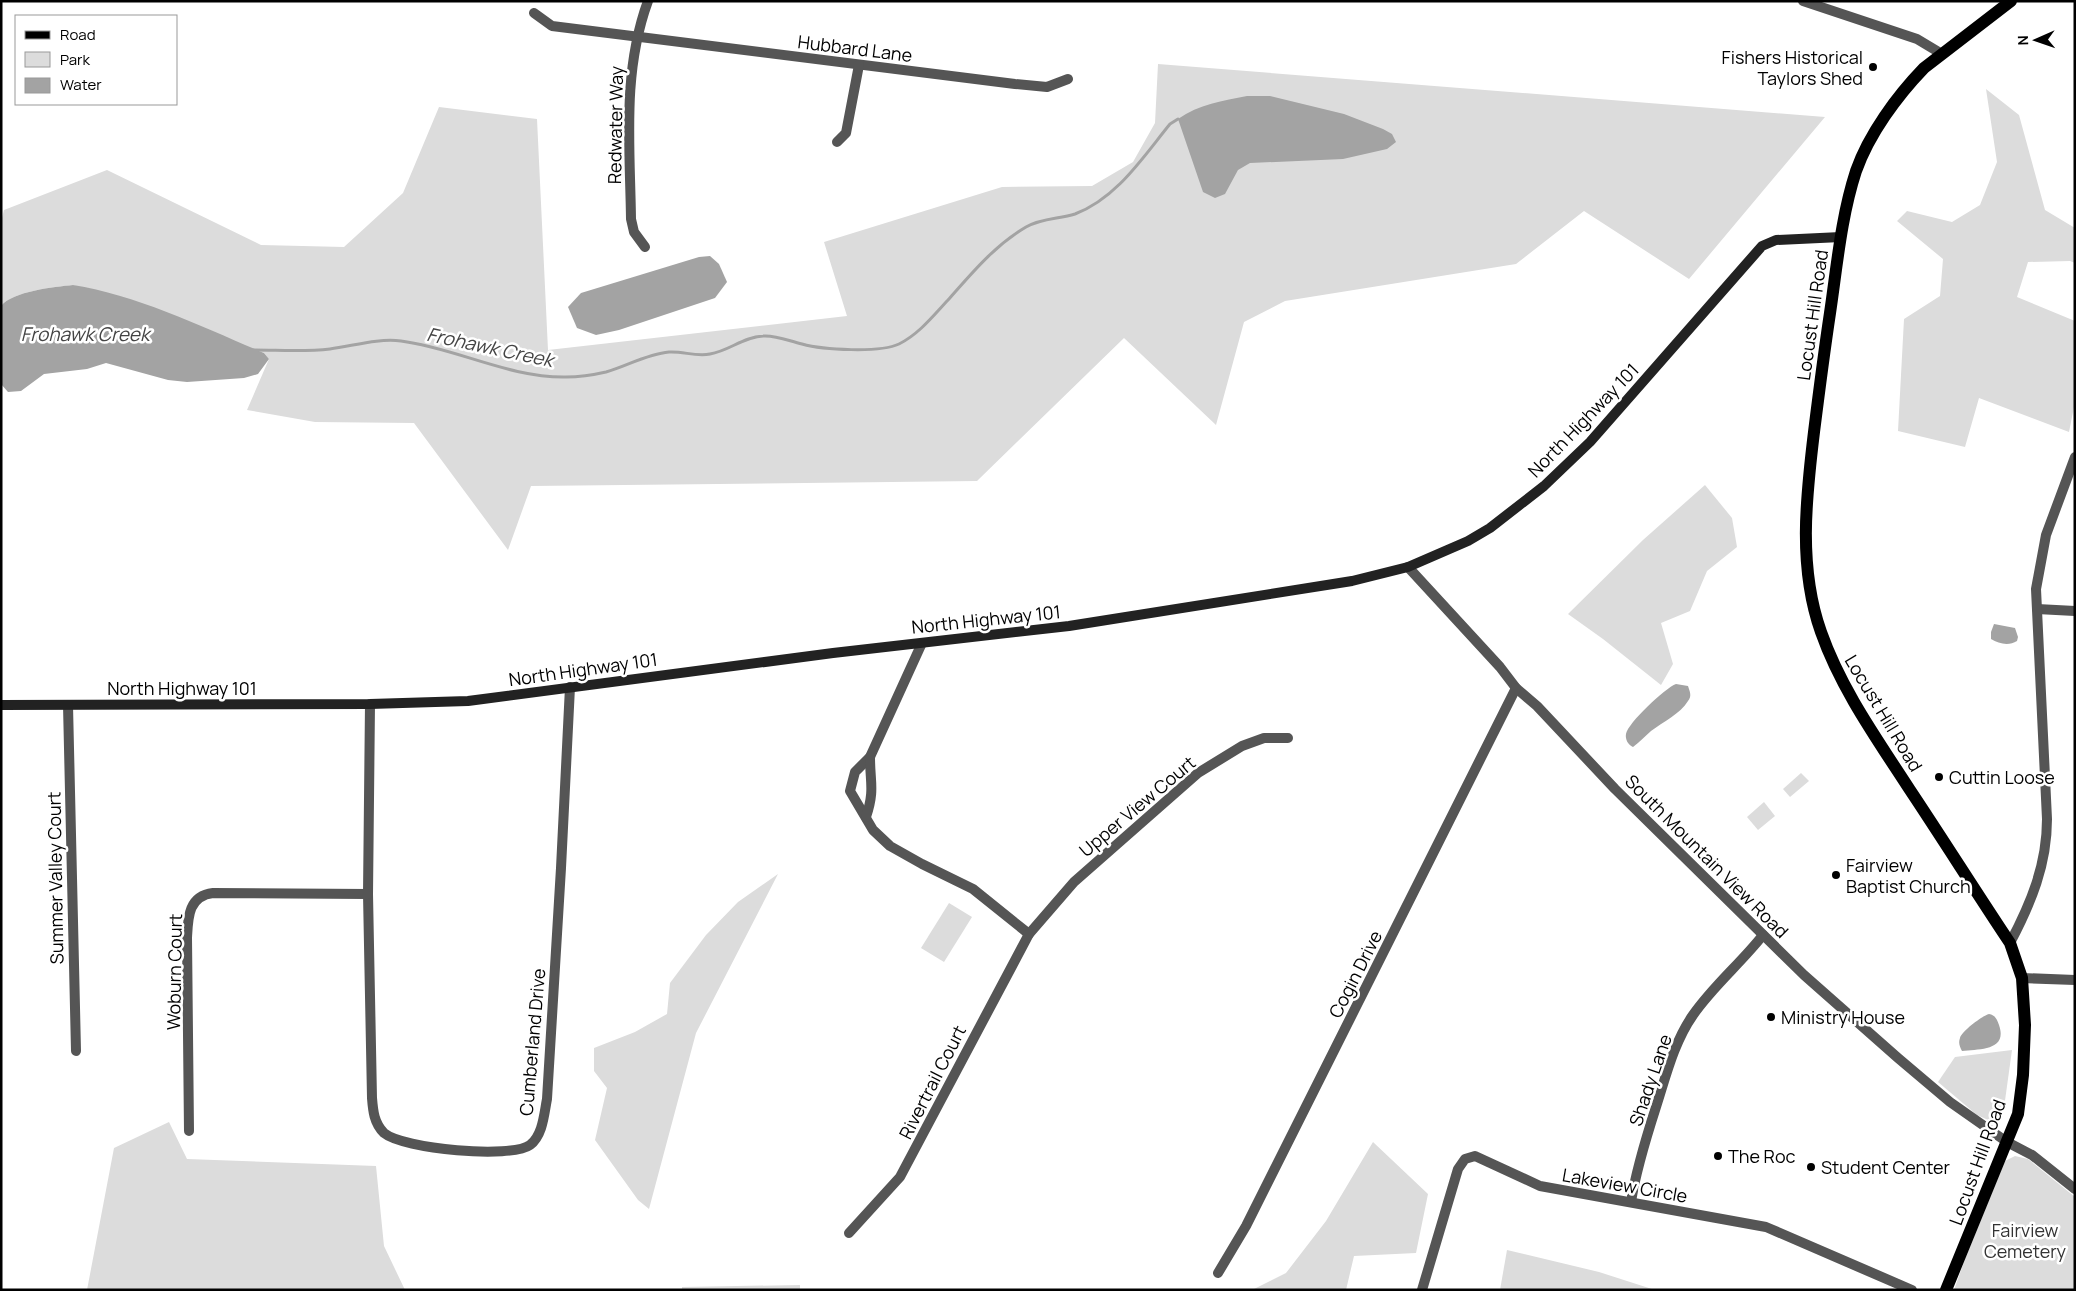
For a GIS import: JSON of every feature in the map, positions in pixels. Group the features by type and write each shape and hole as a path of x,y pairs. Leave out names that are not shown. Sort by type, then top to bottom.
{"main road":[{"name":"Locust Hill Road","path":"1946,1290 2018,1114 2023,1075 2025,1024 2022,978 2010,943 1856,705 1836,670 1812,602 1806,545 1810,469 1823,357 1841,237 1856,170 1880,122 1917,75 2011,1"},
{"name":"North Highway 101","path":"1,705 370,704 468,701 1136,617 1352,581 1408,567 1445,553 1490,528 1563,468 1640,387 1762,246 1776,240 1841,237"}],"street":[{"name":"Redwater Way","path":"645,247 634,232 632,219 629,100 636,38 648,1"},
{"path":"1802,1 1917,38 1942,54"},
{"name":"Hubbard Lane","path":"534,13 552,26 636,38 1047,87 1068,79"},
{"path":"836,142 846,133 859,65"},
{"path":"2010,943 2025,915 2043,866 2047,837 2037,577 2046,535 2075,458"},
{"name":"South Mountain View Road","path":"1408,567 1500,667 1516,688 1537,706 1622,796 1818,987 1950,1102 2007,1142 2032,1155 2075,1189"},
{"path":"2037,609 2075,611"},
{"path":"922,643 870,757 855,772 850,791 873,830 890,846 922,864 973,888 1029,934"},
{"name":"Cumberland Drive","path":"370,704 368,894 372,1098 374,1116 378,1125 393,1139 427,1147 496,1151 520,1150 534,1141 540,1128 549,1078 570,687"},
{"name":"Cogin Drive","path":"1218,1273 1246,1226 1516,688"},
{"name":"Summer Valley Court","path":"68,704 76,1051"},
{"name":"Upper View Court","path":"1029,934 1074,882 1198,773 1242,746 1264,738 1288,738"},
{"path":"866,817 872,798 873,783 870,757"},
{"name":"Woburn Court","path":"189,1131 187,938 189,913 194,902 203,895 213,893 368,894"},
{"name":"Rivertrail Court","path":"849,1233 900,1177 1029,934"},
{"name":"Shady Lane","path":"1631,1202 1643,1148 1672,1057 1684,1031 1700,1005 1763,935"},
{"path":"2022,978 2075,980"},
{"name":"Lakeview Circle","path":"1422,1290 1458,1169 1462,1161 1470,1156 1484,1158 1540,1186 1766,1227 1912,1290"}],"green space":[{"path":"1158,64 1825,117 1689,279 1584,211 1516,264 1285,301 1244,322 1216,425 1124,338 977,481 531,486 508,550 414,423 315,422 247,410 269,359 264,353 73,285 24,293 1,306 1,222 4,210 107,170 261,245 344,247 403,193 439,107 537,119 548,350 847,316 824,242 1002,187 1092,186 1133,162 1155,123"},
{"path":"1986,89 2019,115 2045,210 2075,228 2075,263 2070,261 2028,262 2017,297 2075,321 2075,402 2069,432 1979,398 1965,447 1898,431 1904,319 1940,296 1943,259 1897,221 1907,211 1952,222 1980,205 1997,162"},
{"path":"1705,485 1732,518 1737,547 1707,571 1690,611 1661,623 1673,664 1661,685 1568,614 1643,540"},
{"path":"1801,773 1809,781 1790,797 1783,789"},
{"path":"1764,802 1775,816 1758,830 1747,817"},
{"path":"778,874 696,1033 649,1209 638,1200 595,1140 607,1088 594,1071 594,1048 635,1032 667,1014 670,983 706,935 738,902"},
{"path":"949,903 972,917 944,962 921,948"},
{"path":"2012,1050 2003,1115 1995,1123 1977,1115 1938,1082 1955,1057"},
{"path":"169,1122 187,1159 376,1166 384,1246 405,1290 87,1290 114,1148"},
{"path":"1373,1142 1428,1194 1416,1253 1354,1256 1346,1290 1252,1290 1286,1273 1326,1221"},
{"name":"Fairview Cemetery","path":"2015,1156 2028,1159 2075,1197 2075,1290 1954,1290 2005,1161"},
{"path":"1507,1250 1599,1272 1655,1290 1500,1290"},
{"path":"800,1285 800,1290 682,1290 682,1287"}],"water":[{"path":"1247,96 1270,96 1344,114 1383,129 1392,134 1396,142 1387,149 1343,159 1250,163 1238,170 1225,194 1215,198 1203,192 1178,119 1203,106"},
{"path":"710,256 719,264 727,282 715,298 619,330 596,335 577,328 568,307 581,293 699,257"},
{"path":"73,285 122,296 170,313 264,353 269,359 258,374 244,378 187,382 168,380 106,363 87,369 44,374 21,391 8,392 1,384 1,306 24,293"},
{"path":"1994,624 2015,628 2018,637 2017,641 2011,644 2004,644 1991,639"},
{"path":"1676,684 1688,686 1690,696 1685,706 1633,747 1631,746 1627,742 1626,734 1633,722 1656,699"},
{"path":"1989,1014 1997,1019 2001,1034 1999,1040 1996,1044 1984,1049 1962,1051 1959,1040 1964,1032"}],"waterway":[{"name":"Frohawk Creek","path":"253,350 321,350 374,341 392,340 422,345 524,373 566,377 606,372 661,353 710,354 749,339 763,336 778,337 811,346 837,349 865,350 890,347 906,340 919,330 984,260 1014,234 1038,222 1075,214 1104,198 1139,163 1170,124 1178,119"}],"place":[{"name":"Fishers Historical Taylors Shed","path":"1873,67"},
{"name":"Cuttin Loose","path":"1939,777"},
{"name":"Fairview Baptist Church","path":"1836,875"},
{"name":"Ministry House","path":"1771,1017"},
{"name":"The Roc","path":"1718,1156"},
{"name":"Student Center","path":"1811,1167"}]}
